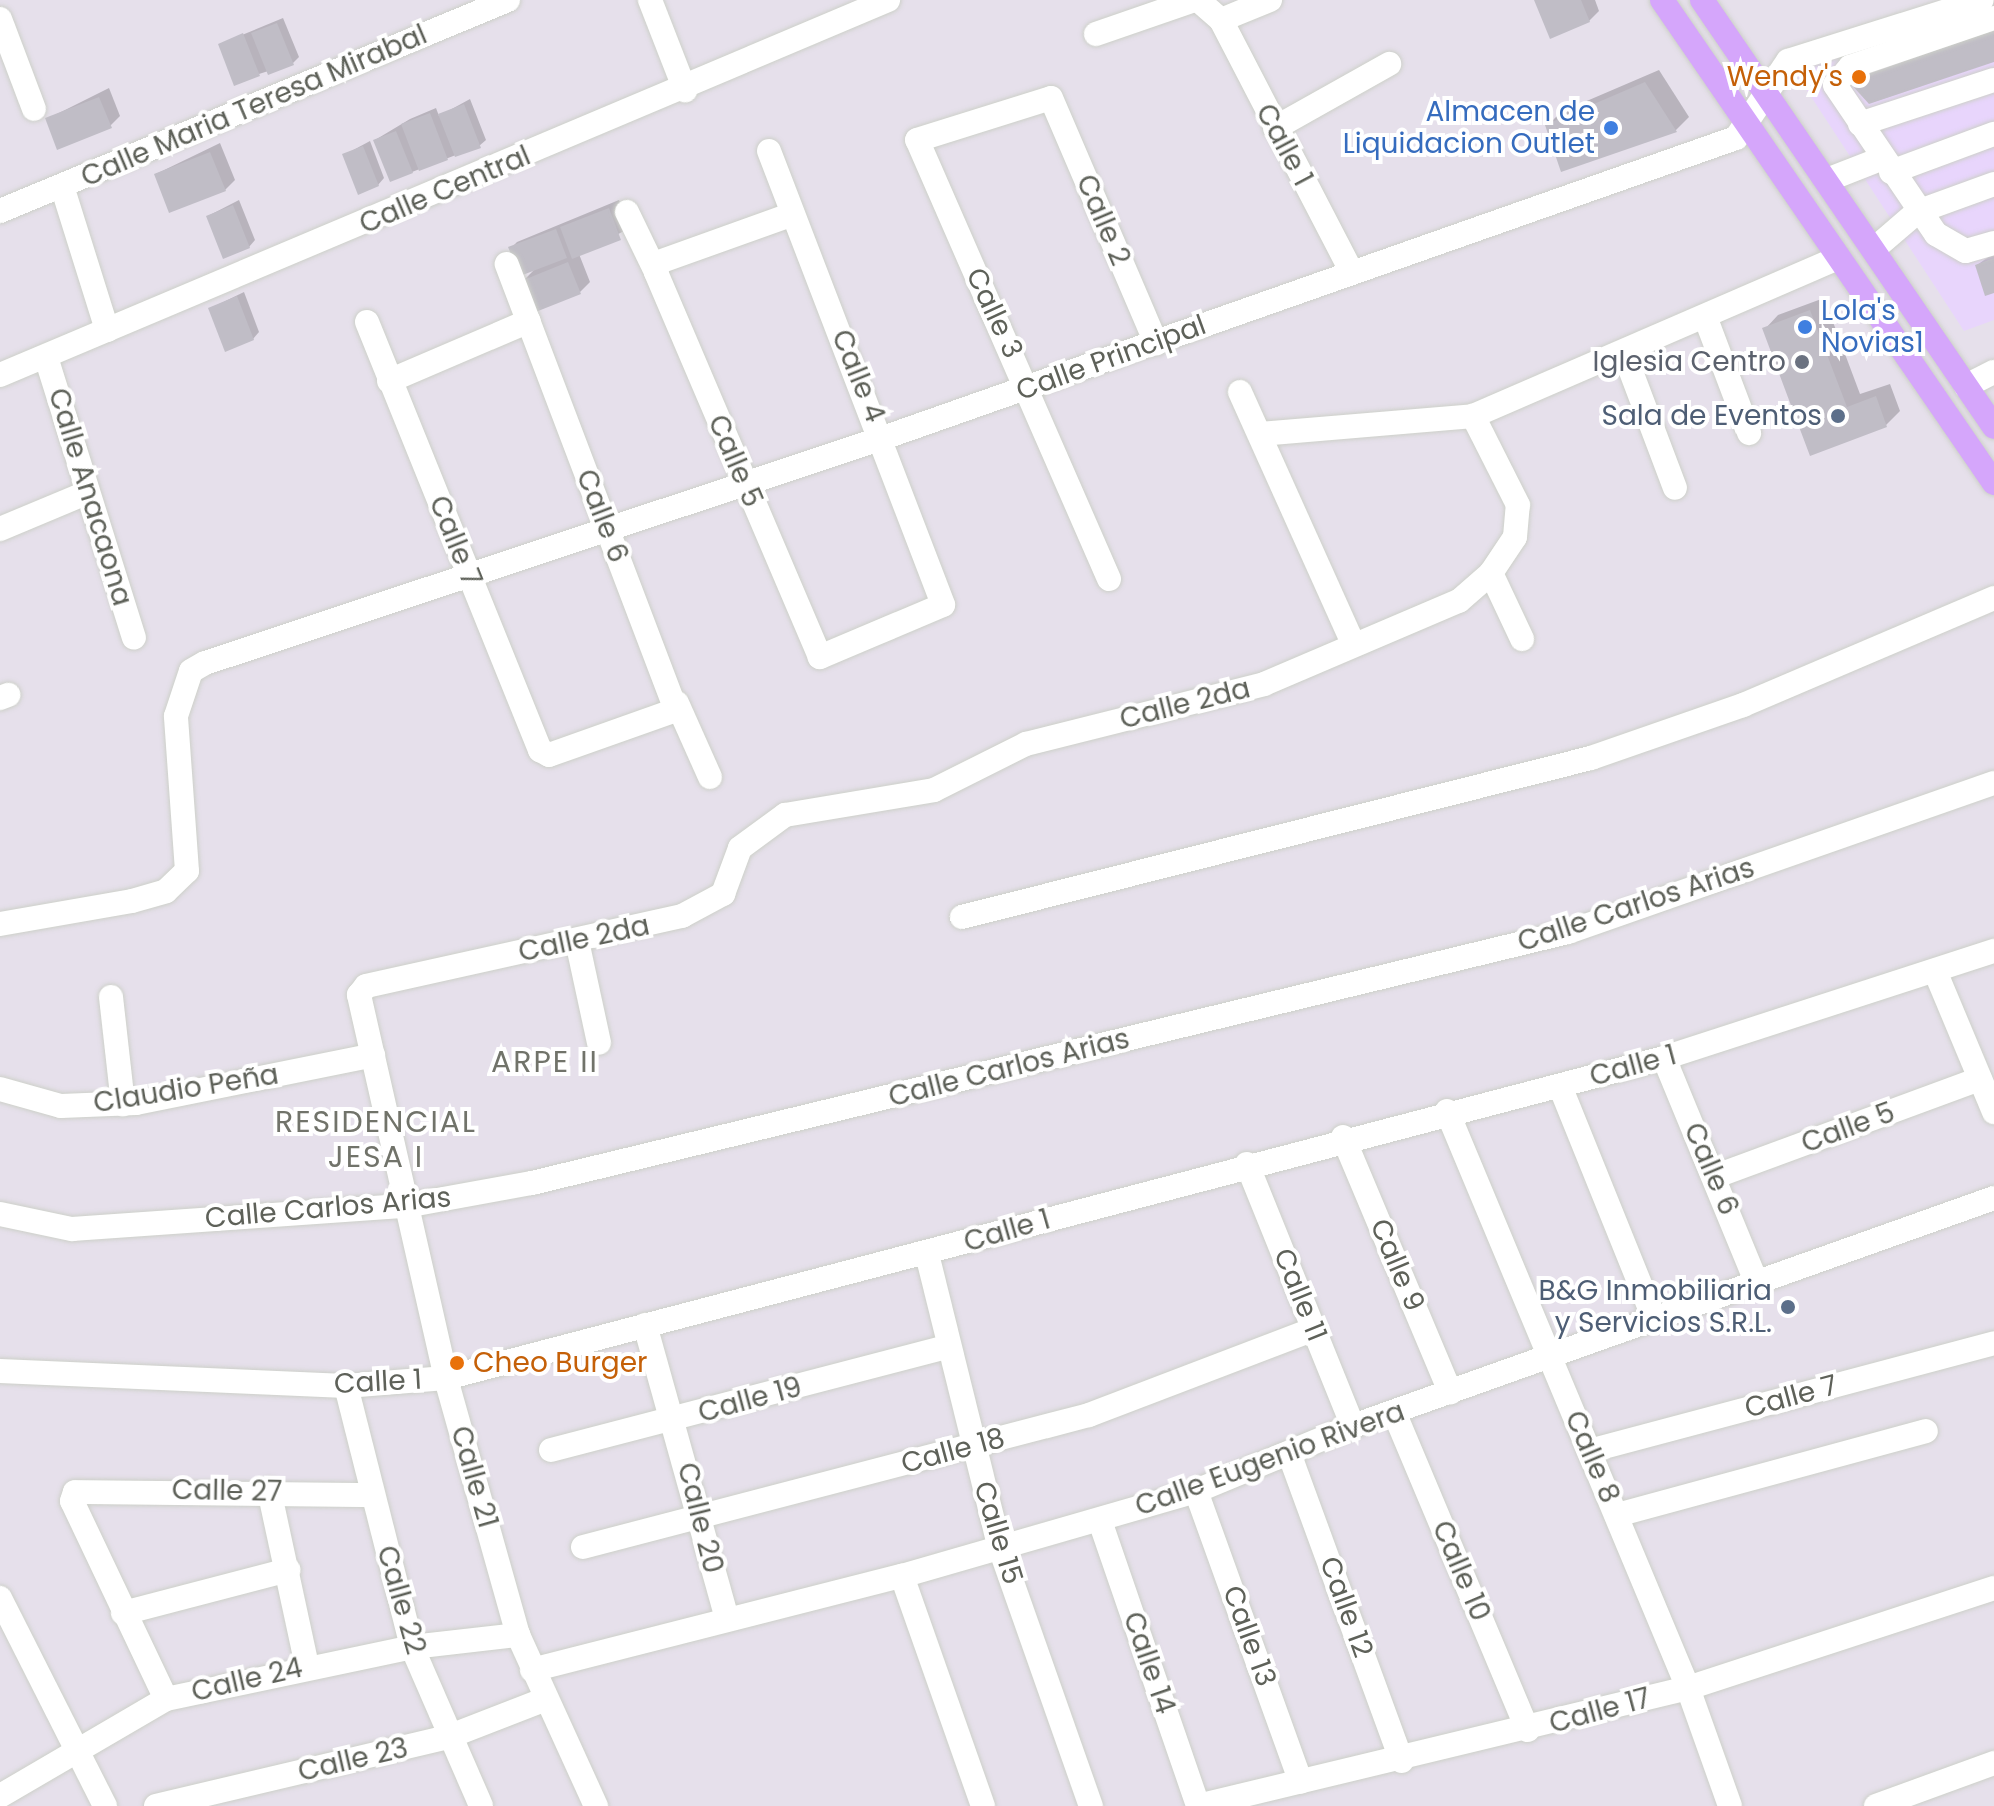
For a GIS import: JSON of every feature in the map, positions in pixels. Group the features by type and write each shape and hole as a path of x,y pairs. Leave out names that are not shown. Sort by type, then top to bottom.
{"main road":[{"path":"1662,0 1836,259 1994,483"},
{"path":"1704,0 1993,425"}],"street":[{"name":"Calle Maria Teresa Mirabal","path":"0,211 508,0"},
{"path":"650,0 685,90"},
{"name":"Calle Central","path":"0,375 685,90 888,0"},
{"path":"1096,34 1196,0 1221,20 1270,0"},
{"path":"1747,127 1788,61 1982,0"},
{"path":"1994,18 1841,71 1835,85 1917,212 1949,245 1966,251 1994,243"},
{"path":"0,19 6,57 34,109"},
{"name":"Calle 1","path":"1221,20 1350,269"},
{"path":"1275,128 1389,64"},
{"path":"1860,124 1994,80"},
{"name":"Calle 2","path":"920,138 1051,98 1156,343"},
{"name":"Calle Principal","path":"0,924 132,901 166,891 187,871 176,716 191,671 1156,343 1350,269 1736,138 1747,127"},
{"path":"1827,180 1994,134"},
{"name":"Calle 3","path":"920,138 916,144 1029,387 1109,579"},
{"name":"Calle 4","path":"769,151 883,438 943,604 820,657"},
{"path":"1874,249 1917,212 1994,184"},
{"path":"62,186 107,330"},
{"name":"Calle 5","path":"627,212 657,267 745,485 820,657"},
{"path":"657,267 793,214"},
{"path":"1260,434 1473,416 1706,319 1836,259"},
{"name":"Calle 6","path":"507,264 676,706 710,777"},
{"path":"1706,319 1749,433"},
{"path":"389,381 529,321"},
{"name":"Calle 7","path":"367,322 540,750 549,755 676,706"},
{"path":"1624,353 1675,488"},
{"name":"Calle Anacaona","path":"46,357 86,493 134,638"},
{"path":"1966,386 1994,372"},
{"path":"1240,392 1352,641"},
{"name":"Calle 2da","path":"359,995 366,986 577,941 706,906 723,894 740,848 785,815 934,790 1026,744 1264,684 1352,641 1459,601 1491,573 1515,537 1518,505 1473,416"},
{"path":"0,529 86,493"},
{"path":"1491,573 1522,639"},
{"path":"962,917 1591,758 1743,705 1994,598"},
{"name":"Calle Carlos Arias","path":"0,1214 72,1229 405,1206 532,1183 1568,932 1994,783"},
{"path":"577,941 599,1043"},
{"name":"Calle 1","path":"0,1371 346,1386 446,1378 927,1254 1343,1137 1664,1058 1994,951"},
{"path":"1935,971 1994,1112"},
{"name":"Calle 21","path":"359,995 446,1378 518,1635 596,1806"},
{"path":"111,997 123,1104"},
{"name":"Claudio Peña","path":"0,1089 61,1106 123,1104 373,1055"},
{"name":"Calle 6","path":"1664,1058 1716,1176 1756,1281"},
{"name":"Calle 5","path":"1716,1176 1980,1079"},
{"path":"1560,1086 1654,1319"},
{"name":"Calle 8","path":"1447,1111 1688,1688 1730,1806"},
{"name":"Calle 9","path":"1343,1137 1450,1392"},
{"name":"Calle 11","path":"1247,1164 1353,1426"},
{"name":"Calle Eugenio Rivera","path":"532,1670 902,1576 1196,1491 1353,1426 1994,1198"},
{"name":"Calle 15","path":"927,1254 972,1447 1000,1548 1091,1806"},
{"name":"Calle 20","path":"645,1325 675,1420 727,1619"},
{"name":"Calle 18","path":"583,1547 1089,1415 1314,1329"},
{"name":"Calle 7","path":"1589,1451 1994,1343"},
{"name":"Calle 19","path":"551,1450 949,1346"},
{"name":"Calle 22","path":"346,1386 371,1495 412,1647 448,1737 481,1806"},
{"name":"Calle 10","path":"1394,1412 1528,1730"},
{"path":"1617,1515 1926,1431"},
{"name":"Calle 12","path":"1289,1453 1402,1761"},
{"name":"Calle 27","path":"123,1613 72,1501 83,1489 269,1490 371,1495"},
{"path":"269,1490 307,1666"},
{"name":"Calle 13","path":"1196,1491 1301,1782"},
{"name":"Calle 14","path":"1100,1521 1198,1806"},
{"path":"166,1699 123,1613 288,1570"},
{"path":"902,1576 983,1806"},
{"name":"Calle 17","path":"1198,1806 1402,1761 1688,1688 1994,1588"},
{"path":"0,1598 105,1806"},
{"name":"Calle 24","path":"0,1796 79,1753 166,1699 307,1666 412,1647 518,1635"},
{"name":"Calle 23","path":"156,1806 448,1737 546,1699"},
{"path":"1876,1806 1994,1763"}],"shaded area":[{"path":"1994,3 1994,320 1964,331 1793,69"}],"building":[{"path":"1534,0 1581,0 1590,22 1550,39"},
{"path":"277,23 294,65 268,75 251,33"},
{"path":"1994,30 1994,62 1869,104 1848,81"},
{"path":"243,33 260,76 234,86 218,44"},
{"name":"Almacen de Liquidacion Outlet","path":"1645,82 1677,132 1561,172 1545,125"},
{"path":"99,97 112,128 57,150 45,118"},
{"path":"464,104 481,148 455,157 438,114"},
{"path":"430,113 448,160 419,171 401,124"},
{"path":"396,131 413,173 390,182 373,140"},
{"path":"363,146 379,186 358,195 342,154"},
{"path":"210,152 226,191 169,213 154,174"},
{"path":"233,205 250,248 223,259 206,216"},
{"path":"609,208 621,240 572,259 560,227"},
{"path":"556,229 567,258 520,276 508,247"},
{"path":"1994,258 1994,293 1985,296 1975,265"},
{"path":"568,262 581,294 533,313 521,281"},
{"path":"237,296 254,340 225,352 208,308"},
{"name":"Iglesia Centro","path":"1810,310 1847,407 1876,396 1887,427 1810,456 1762,328"}],"place":[{"name":"Wendy's","path":"1859,77"},
{"name":"Almacen de Liquidacion Outlet","path":"1611,128"},
{"name":"Lola's Novias1","path":"1805,327"},
{"name":"Iglesia Centro","path":"1802,362"},
{"name":"Sala de Eventos","path":"1838,416"},
{"name":"B&G Inmobiliaria y Servicios S.R.L.","path":"1788,1307"},
{"name":"Cheo Burger","path":"457,1363"}],"district":[{"name":"ARPE II","path":"545,1062"},
{"name":"RESIDENCIAL JESA I","path":"376,1139"}]}
